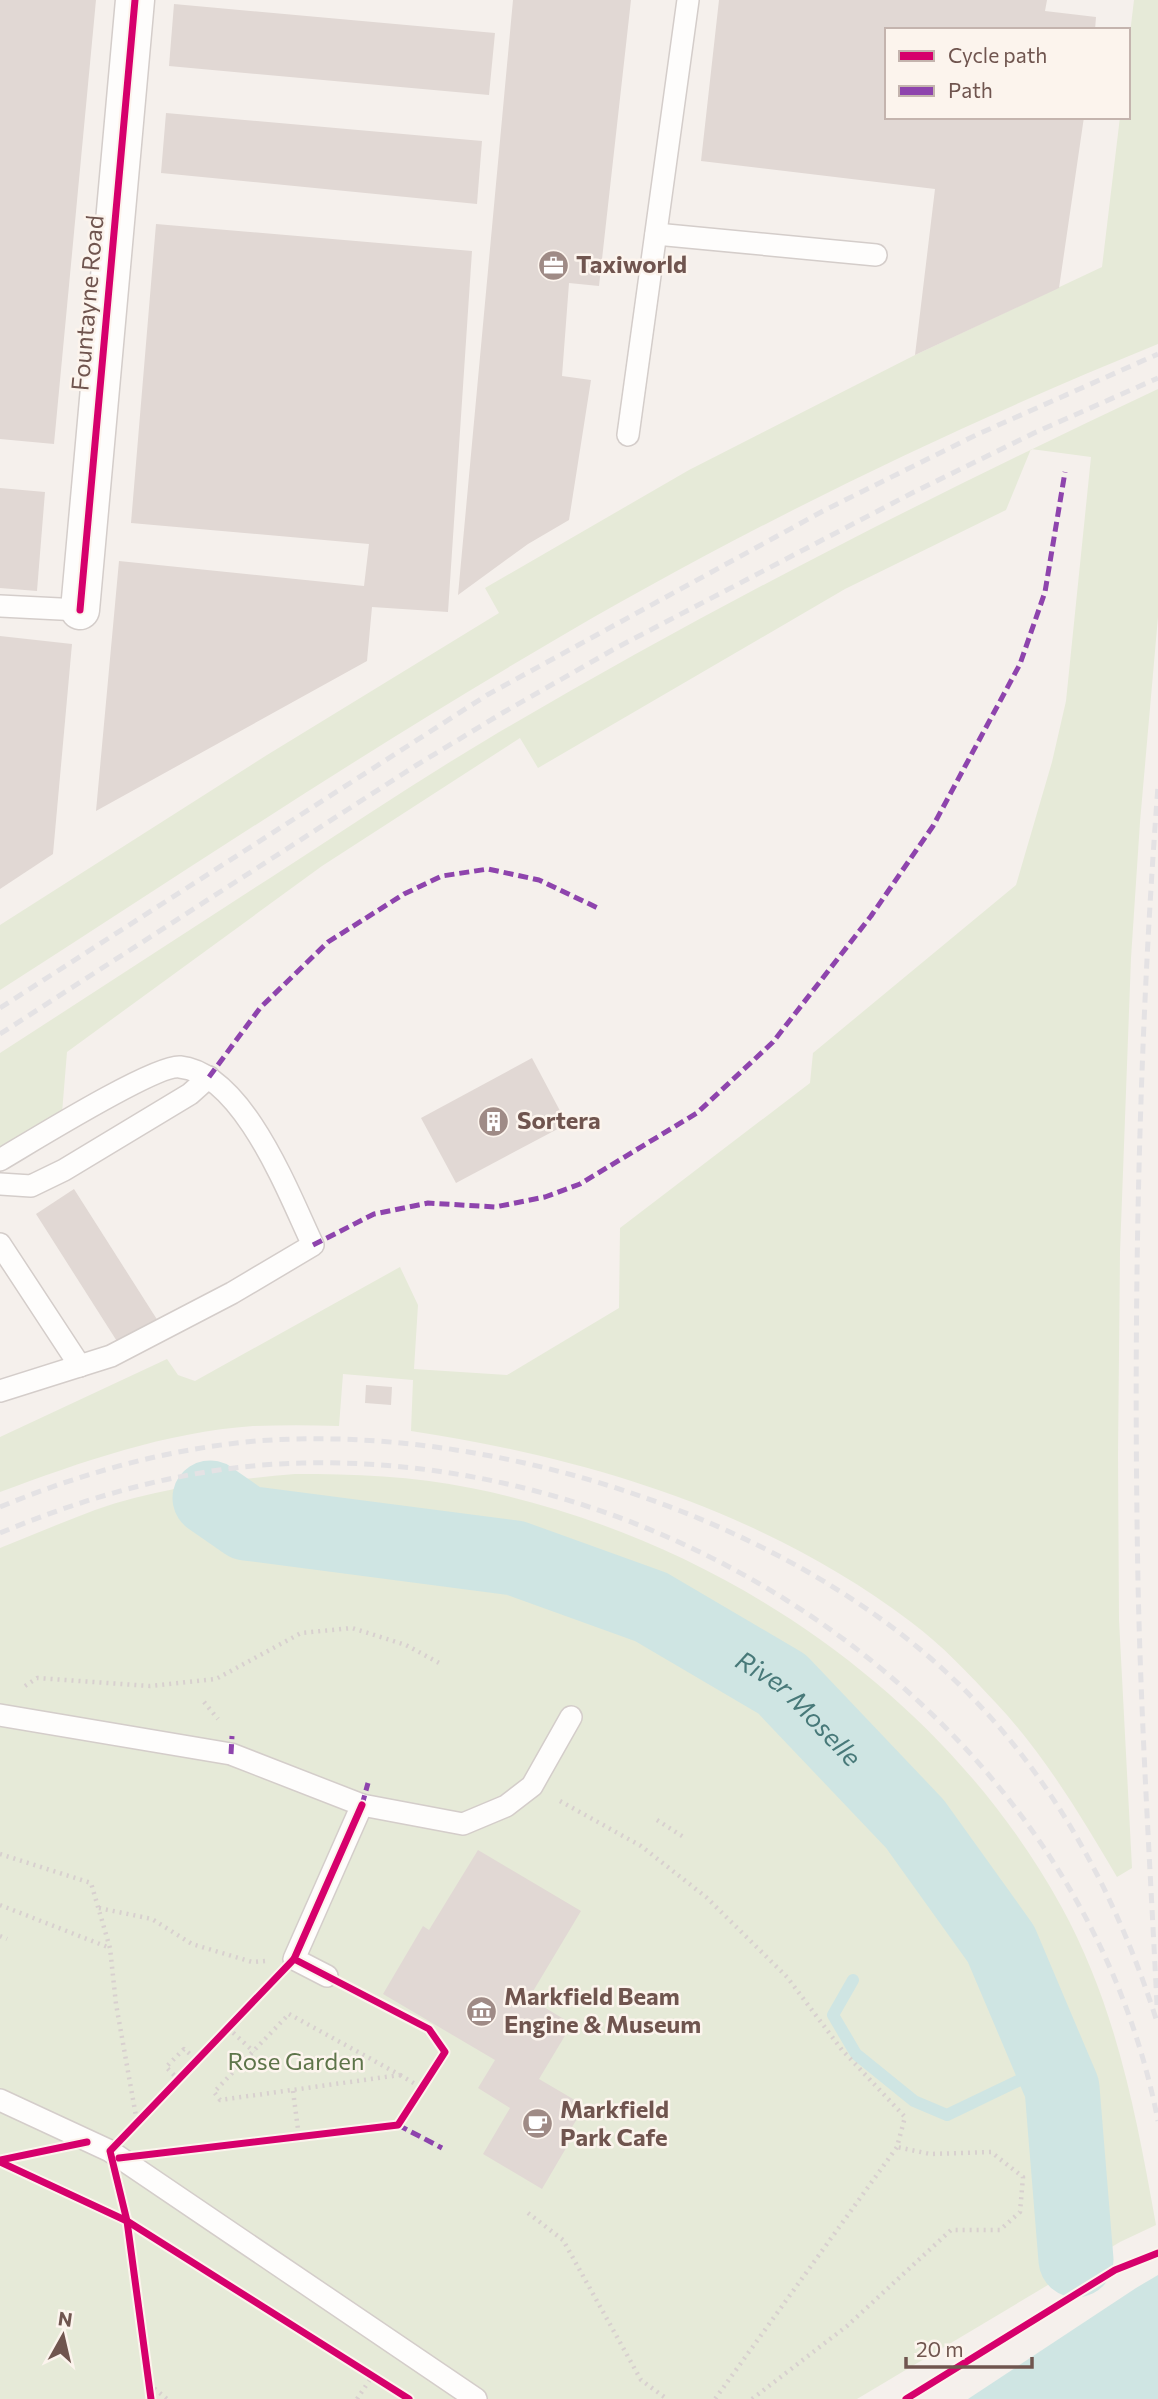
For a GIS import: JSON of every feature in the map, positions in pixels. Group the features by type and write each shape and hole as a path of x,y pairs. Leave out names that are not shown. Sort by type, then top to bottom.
{"street":[{"name":"Fountayne Road","path":"80,610 135,0"}],"lane":[{"path":"628,435 688,0"},
{"path":"656,234 876,256"},
{"path":"0,606 80,610"},
{"path":"0,1160 150,1075 179,1067 209,1077 256,1128 313,1245 232,1293 111,1356 0,1391"},
{"path":"0,1184 31,1186 64,1170 190,1094 209,1077"},
{"path":"0,1244 80,1366"},
{"path":"0,1715 231,1754 362,1805 463,1824 506,1806 532,1786 571,1717"},
{"path":"327,1976 293,1959 362,1805"},
{"path":"0,2099 115,2155 476,2399"}],"path":[{"path":"19,1689 37,1678 150,1686 216,1679 300,1633 352,1628 406,1645 441,1664"},
{"path":"532,1786 641,1846 706,1898 787,1978 842,2050 905,2117 897,2147 715,2399"},
{"path":"657,1821 685,1838"},
{"path":"0,1854 91,1883 110,1948 116,2004 137,2123"},
{"path":"0,1905 110,1948"},
{"path":"98,1908 152,1919 192,1944 252,1962 293,1959"},
{"path":"0,1936 7,1939"},
{"path":"151,2399 127,2221 115,2155 137,2123 293,1959"},
{"path":"115,2155 398,2125 445,2052 429,2028 327,1976"},
{"path":"400,2075 220,2100 214,2092 289,2014 400,2075 422,2088"},
{"path":"228,2028 254,2052"},
{"path":"179,2080 166,2067 184,2049 197,2060"},
{"path":"293,2091 299,2137"},
{"path":"752,2399 847,2326 951,2230 1000,2231 1020,2212 1023,2177 991,2152 930,2154 897,2147"},
{"path":"528,2213 563,2240 641,2381 667,2399"},
{"path":"116,2216 139,2228"},
{"path":"361,2367 382,2381"},
{"path":"357,2399 373,2375"},
{"path":"149,2384 167,2399"}],"green space":[{"path":"1134,0 1158,0 1158,344 920,448 764,525 611,607 400,733 0,990 0,925 267,755 499,613 485,588 689,470 915,355 1102,267 1120,119 1130,119 1130,33"},
{"path":"1158,389 1158,617 1131,958 1120,1252 1119,1620 1132,1868 1117,1877 1046,1764 1014,1723 966,1671 911,1622 855,1583 736,1520 673,1495 544,1457 411,1431 413,1380 343,1374 339,1426 253,1426 188,1435 124,1450 0,1492 0,1437 167,1359 178,1375 195,1381 400,1267 418,1305 414,1369 507,1375 619,1308 620,1228 810,1083 813,1053 1016,885 1052,762 1066,701 1091,457 1032,449"},
{"path":"1031,450 1006,510 845,589 538,768 520,738 322,866 67,1052 62,1113 0,1148 0,1053 491,737 737,599 904,512"},
{"name":"Rose Garden","path":"295,1474 361,1475 427,1481 471,1488 561,1511 648,1543 732,1584 811,1633 885,1691 952,1755 1011,1827 1061,1906 1096,1982 1122,2061 1156,2225 1120,2242 857,2399 0,2399 0,1548 119,1502 219,1482"}],"shaded area":[{"path":"1158,2275 1158,2399 968,2399 1136,2288"}],"building":[{"path":"0,0 96,0 54,444 0,439"},
{"path":"513,0 631,0 599,286 569,283 562,376 591,380 569,520 528,544 458,595"},
{"path":"719,0 1047,0 1045,11 1096,17 1095,28 885,28 885,119 1084,119 1059,288 915,355 935,189 701,161"},
{"path":"174,4 495,33 489,95 169,66"},
{"path":"166,113 482,141 477,204 161,173"},
{"path":"156,224 472,251 448,612 372,607 367,661 96,811 119,561 364,586 369,544 131,523"},
{"path":"0,488 45,492 37,591 0,588"},
{"path":"0,636 72,644 53,854 0,889"},
{"name":"Sortera","path":"532,1058 567,1124 456,1183 421,1118"},
{"path":"74,1189 158,1321 120,1346 36,1214"},
{"path":"366,1385 392,1387 391,1405 365,1403"},
{"path":"478,1850 581,1911 529,1998 572,2024 539,2079 585,2106 564,2140 569,2143 542,2189 483,2154 510,2108 478,2088 495,2060 383,1994 423,1926 429,1930"}],"waterway":[{"name":"River Moselle","path":"210,1498 246,1523 515,1558 651,1607 782,1684 915,1824 1001,1944 1062,2088 1076,2260"},
{"path":"853,1980 833,2015 856,2054 914,2101 947,2115 1022,2079 1040,2084 1065,2123"}],"railway":[{"path":"0,1008 487,695 823,511 976,435 1158,354"},
{"path":"0,1034 415,766 616,648 914,492 1034,433 1158,378"},
{"path":"1157,2005 1139,1635 1136,1383 1142,1084 1158,786"},
{"path":"0,1507 62,1483 158,1456 256,1441 345,1439 438,1447 531,1465 624,1490 714,1525 799,1567 877,1616 946,1672 983,1709 1048,1791 1100,1880 1122,1927 1158,2025"},
{"path":"0,1533 73,1505 186,1475 303,1463 448,1473 590,1507 724,1564 848,1642 957,1739 1047,1852 1115,1980 1158,2121"}],"marked path":[{"path":"313,1245 374,1214 428,1203 495,1207 545,1197 580,1184 697,1113 773,1042 871,916 933,826 1020,664 1045,592 1065,472"},
{"path":"209,1077 260,1008 328,942 404,894 442,876 488,869 539,880 600,909"},
{"path":"231,1754 232,1736"},
{"path":"362,1805 368,1783"},
{"path":"398,2125 442,2148"}],"cycle path":[{"path":"80,610 135,0"},
{"path":"119,2158 398,2125 445,2052 429,2029 294,1959 362,1805"},
{"path":"151,2399 127,2221 110,2151 294,1959"},
{"path":"0,2160 87,2142"},
{"path":"0,2162 127,2221 409,2399"},
{"path":"906,2399 1115,2270 1158,2253"}],"place":[{"name":"Taxiworld","path":"553,265"},
{"name":"Sortera","path":"494,1121"},
{"name":"Markfield Beam Engine & Museum","path":"481,2011"},
{"name":"Markfield Park Cafe","path":"537,2124"}]}
